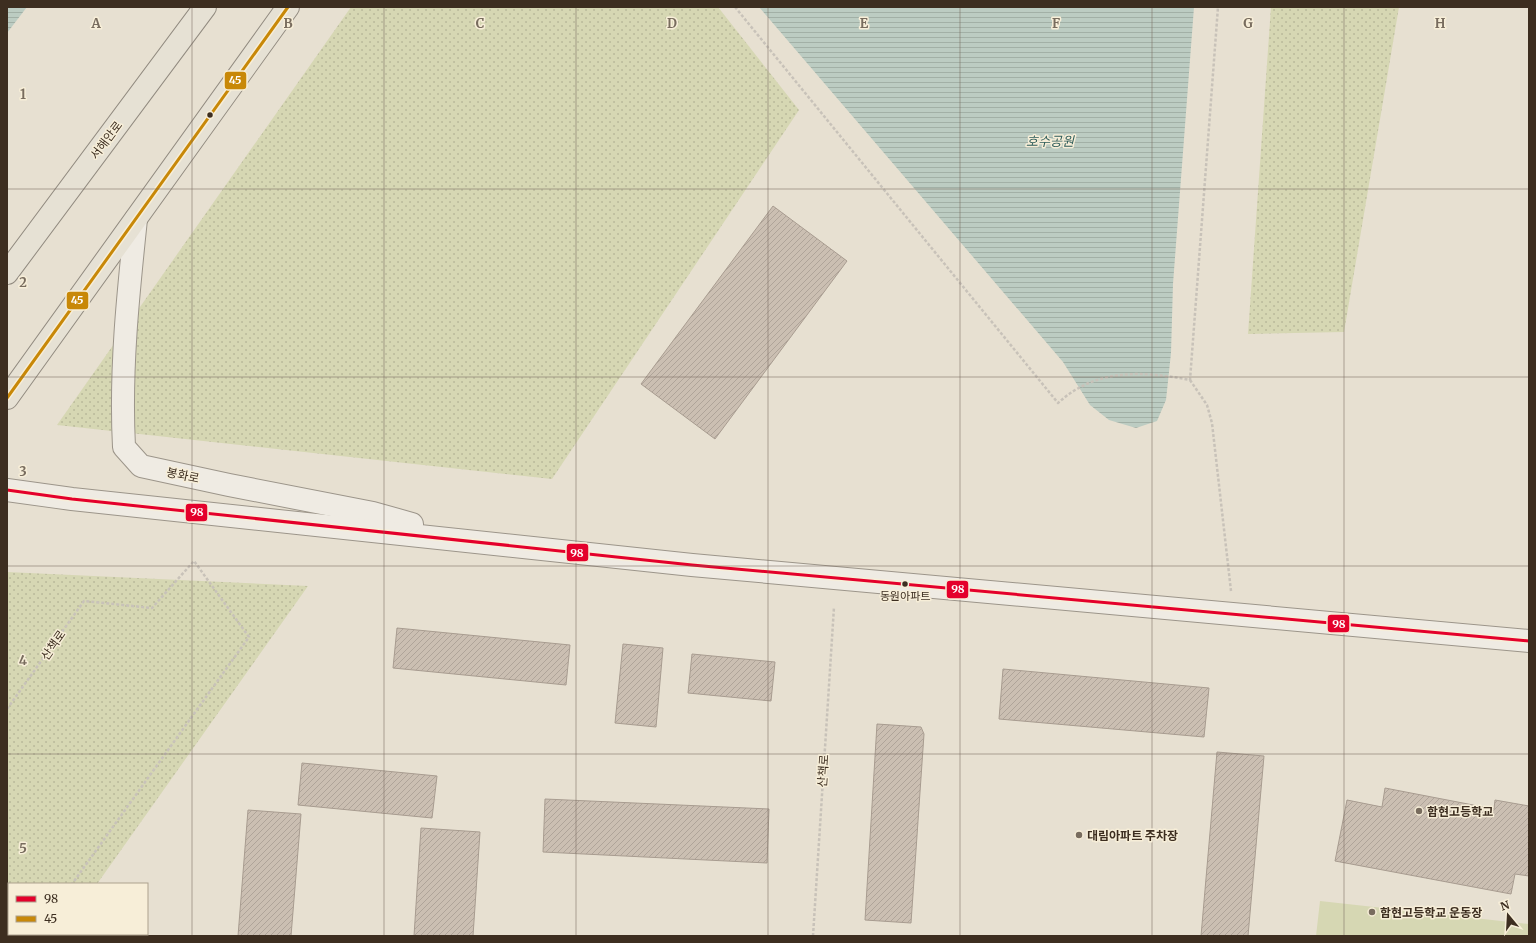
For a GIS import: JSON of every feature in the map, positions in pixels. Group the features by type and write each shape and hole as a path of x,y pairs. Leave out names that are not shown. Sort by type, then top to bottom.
{"main road":[{"name":"서해안로","path":"7,273 205,7"},
{"path":"7,398 288,7"},
{"name":"봉화로","path":"136,220 126,314 122,404 124,447 141,466 373,513 473,541"},
{"name":"봉화로","path":"7,490 72,499 692,565 1529,641"}],"path":[{"path":"735,7 1058,403 1069,393 1101,379 1119,374 1141,373 1190,380"},
{"path":"1218,7 1190,380 1207,405 1212,423 1233,614"},
{"name":"산책로","path":"7,709 84,601 152,608 194,560 250,637 73,883"},
{"name":"산책로","path":"813,936 834,607"}],"green space":[{"path":"351,7 718,7 799,110 552,479 57,425"},
{"path":"1271,7 1399,7 1344,332 1248,334"},
{"path":"7,572 308,586 98,883 8,883 8,935 61,936 7,936"},
{"name":"함현고등학교 운동장","path":"1320,901 1529,924 1529,936 1316,936"}],"water":[{"path":"7,7 27,7 7,33"},
{"name":"호수공원","path":"759,7 1194,7 1173,284 1171,353 1166,400 1157,421 1136,428 1109,420 1090,405 1063,362"}],"building":[{"path":"773,206 847,261 715,439 641,384"},
{"path":"397,628 570,645 566,685 393,668"},
{"path":"623,644 663,648 656,727 615,723"},
{"path":"692,654 775,662 771,701 688,693"},
{"path":"1003,669 1209,688 1204,737 999,719"},
{"path":"877,724 921,727 924,734 911,923 865,920"},
{"path":"1217,752 1264,756 1248,936 1201,936"},
{"path":"302,763 437,776 432,818 298,805"},
{"path":"1385,788 1494,809 1495,800 1529,806 1529,876 1515,874 1511,894 1335,861 1347,800 1382,807"},
{"path":"545,799 769,809 767,863 543,852"},
{"path":"248,810 301,814 291,936 238,936"},
{"path":"421,828 480,832 473,936 414,936"}],"transit line":[{"name":"45","path":"7,398 288,7"},
{"name":"98","path":"7,490 72,499 692,565 1529,641"}],"place":[{"name":"동원아파트","path":"905,584"},
{"name":"함현고등학교","path":"1419,811"},
{"name":"대림아파트 주차장","path":"1079,835"},
{"name":"함현고등학교 운동장","path":"1372,912"}]}
